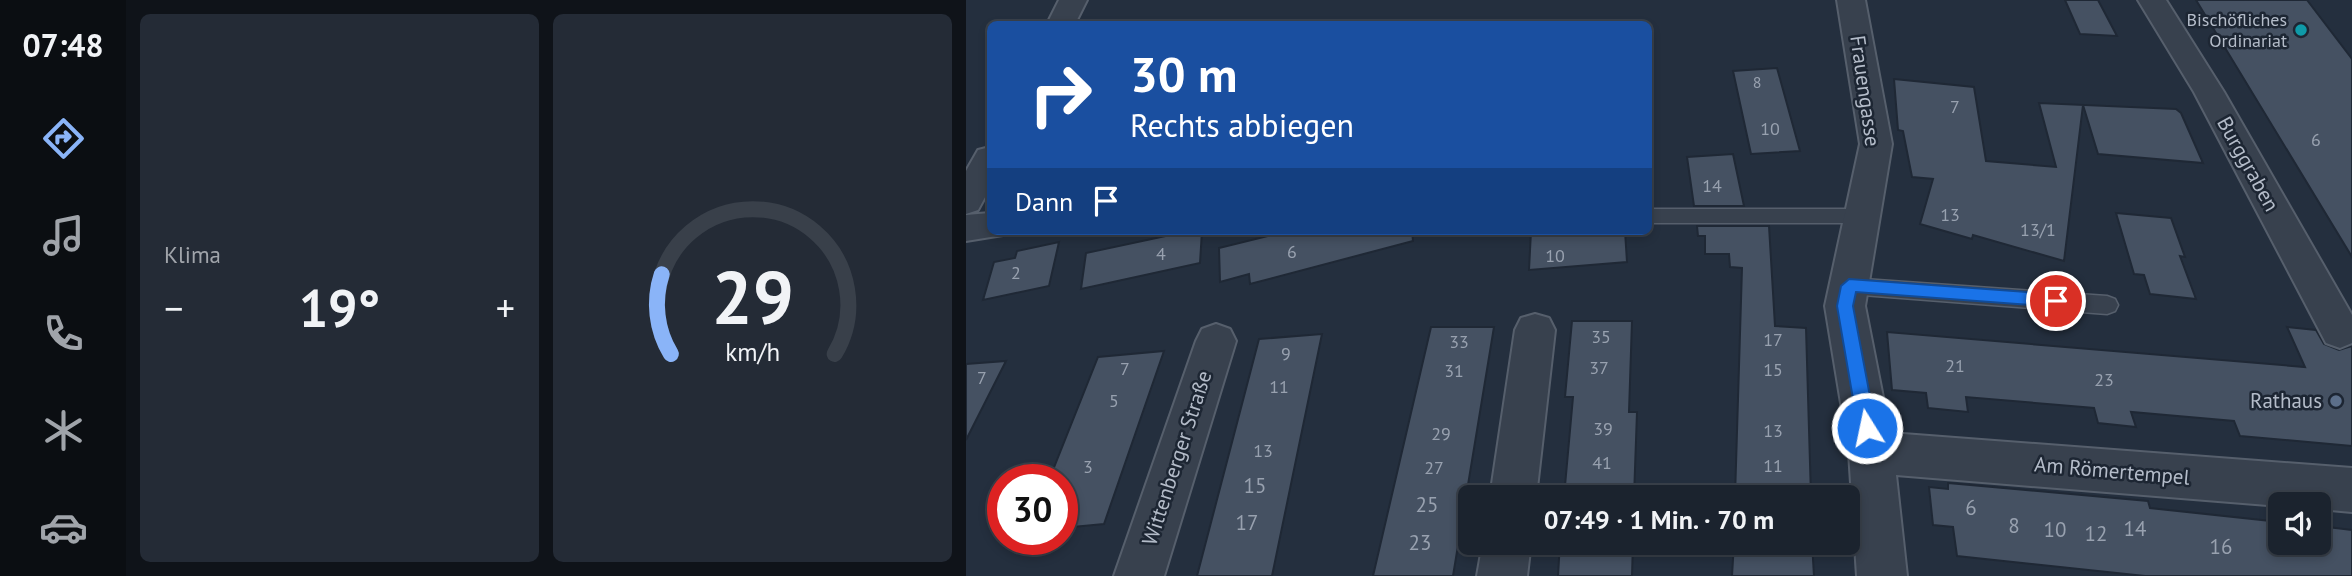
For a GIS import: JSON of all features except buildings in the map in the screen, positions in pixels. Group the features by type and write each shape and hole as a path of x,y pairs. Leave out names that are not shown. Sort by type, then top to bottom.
{"street":[{"path":"1062,21 1073,0"},
{"name":"Frauengasse","path":"1847,296 1877,144 1851,0"},
{"name":"Burggraben","path":"2152,0 2208,92 2340,331"},
{"path":"966,150 987,148"},
{"path":"966,201 987,163"},
{"path":"966,229 987,226"},
{"path":"1847,296 1871,452 1882,576"},
{"path":"1515,485 1535,330"},
{"name":"Wittenberger Straße","path":"1139,576 1216,341"},
{"name":"Am Römertempel","path":"1871,452 2352,490"},
{"path":"1502,576 1505,555"}],"lane":[{"path":"1652,216 1864,216"},
{"path":"1847,296 2107,304"}],"place":[{"name":"Bischöfliches Ordinariat","path":"2301,30"},
{"name":"Rathaus","path":"2336,401"}],"route":[{"path":"1867,428 1845,306 1849,286 2056,301"}]}
